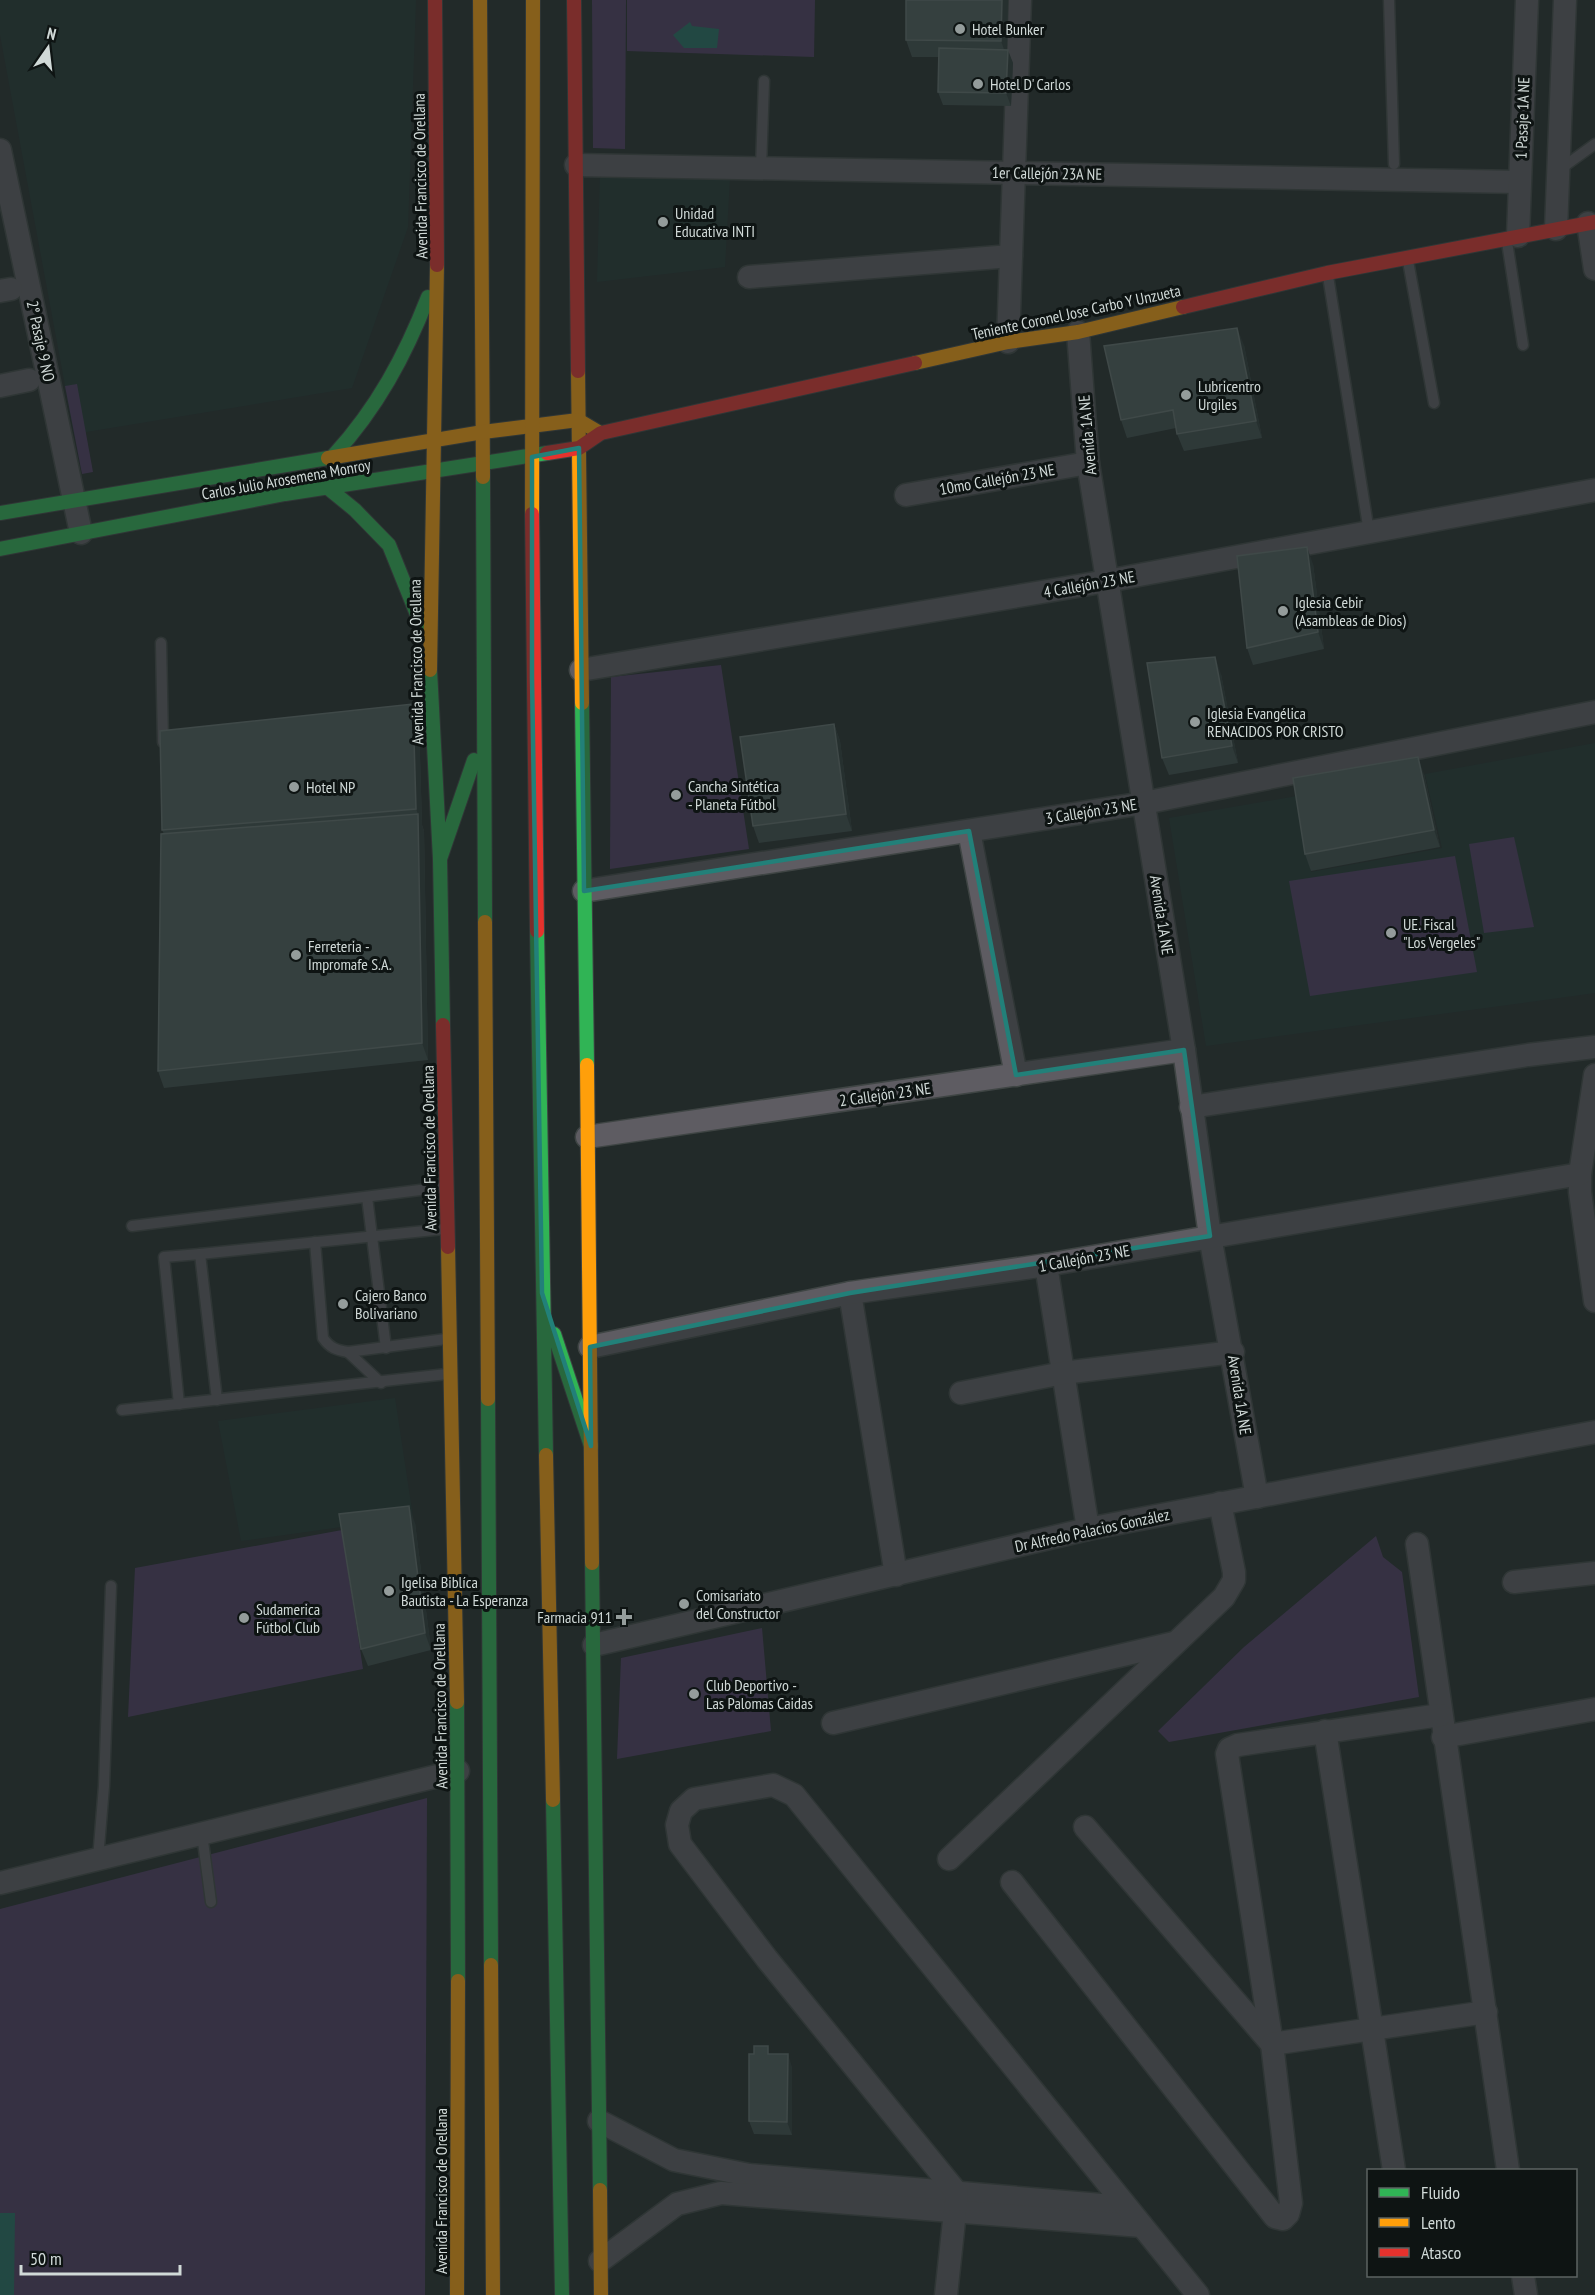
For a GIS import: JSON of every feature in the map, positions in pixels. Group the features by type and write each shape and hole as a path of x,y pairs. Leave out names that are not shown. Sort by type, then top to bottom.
{"main road":[{"name":"Avenida Francisco de Orellana","path":"435,0 438,273 426,711 440,859 436,940 446,1186 458,1772 457,2295"},
{"path":"480,0 493,2295"},
{"path":"533,0 532,677 562,2295"},
{"path":"574,0 601,2295"},
{"name":"Teniente Coronel Jose Carbo Y Unzueta","path":"579,448 601,433 1008,342 1078,332 1328,273 1591,223"},
{"path":"334,455 370,416 398,370 438,273"},
{"path":"578,420 601,433"},
{"name":"Carlos Julio Arosemena Monroy","path":"0,513 334,455 578,420"},
{"name":"Carlos Julio Arosemena Monroy","path":"0,549 328,488 579,448"},
{"path":"328,488 356,510 389,545 429,645"},
{"path":"440,859 469,781 483,723"},
{"path":"542,1293 563,1366 591,1446"}],"street":[{"path":"1008,342 1016,173 1020,0"},
{"name":"1 Pasaje 1A NE","path":"1512,237 1519,182 1527,0"},
{"path":"1556,229 1565,0"},
{"name":"2° Pasaje 9 NO","path":"0,150 81,533"},
{"name":"1er Callejón 23A NE","path":"576,165 1519,182"},
{"path":"1591,223 1595,269"},
{"path":"749,277 1011,256"},
{"name":"Avenida 1A NE","path":"1078,332 1088,463 1184,1050 1210,1236 1233,1352 1257,1497"},
{"path":"0,386 29,380"},
{"name":"10mo Callejón 23 NE","path":"906,495 1088,463"},
{"name":"4 Callejón 23 NE","path":"581,670 1107,581 1595,490"},
{"name":"3 Callejón 23 NE","path":"584,891 1144,803 1595,712"},
{"path":"969,831 1016,1075"},
{"path":"1191,1107 1528,1054 1595,1047"},
{"name":"2 Callejón 23 NE","path":"587,1137 1184,1050"},
{"path":"1595,1075 1591,1133 1580,1174 1580,1203 1595,1301"},
{"name":"1 Callejón 23 NE","path":"590,1347 850,1293 1046,1265 1580,1174"},
{"path":"1046,1265 1088,1529"},
{"path":"850,1293 896,1575"},
{"path":"961,1393 1063,1373 1233,1352"},
{"name":"Dr Alfredo Palacios González","path":"594,1645 1088,1529 1595,1432"},
{"path":"949,1859 1224,1597 1234,1580 1220,1503"},
{"path":"1417,1544 1508,2169"},
{"path":"1514,1582 1595,1573"},
{"path":"833,1723 1174,1643"},
{"path":"1012,1882 1275,2217 1283,2219 1288,2214 1291,2203 1272,2044 1227,1754 1238,1745 1324,1731 1442,1726 1595,1710"},
{"path":"1324,1731 1394,2169"},
{"path":"0,1883 458,1772"},
{"path":"946,2295 956,2203 680,1844 677,1825 681,1811 694,1799 773,1785 794,1795 1198,2295"},
{"path":"1085,1827 1272,2044"},
{"path":"1272,2044 1486,2012"},
{"path":"599,2121 682,2162 749,2175 1142,2226"},
{"path":"600,2261 670,2207 704,2195 721,2193 956,2203 1125,2207"},
{"path":"1523,2277 1526,2295"}],"lane":[{"path":"1389,0 1394,164"},
{"path":"761,168 764,81"},
{"path":"1559,170 1595,144"},
{"path":"1512,237 1523,345"},
{"path":"1407,258 1434,403"},
{"path":"1328,273 1369,532"},
{"path":"161,643 164,742 175,740"},
{"path":"132,1226 446,1186"},
{"path":"367,1197 386,1348"},
{"path":"179,1404 164,1257 447,1229"},
{"path":"315,1242 323,1338 335,1350 348,1352 449,1338"},
{"path":"200,1254 217,1400"},
{"path":"348,1352 381,1383"},
{"path":"122,1410 450,1374"},
{"path":"98,1859 104,1786 111,1586"},
{"path":"202,1834 211,1902"}],"highlighted area":[{"path":"579,448 584,891 969,831 1016,1075 1184,1050 1210,1236 850,1293 590,1347 591,1446 542,1293 532,677 532,457"}],"shaded area":[{"path":"0,0 416,0 408,227 352,388 74,434 0,35"},
{"path":"592,0 626,0 625,149 593,148"},
{"path":"627,0 815,0 814,57 627,51"},
{"path":"690,22 692,26 719,29 717,48 684,48 673,35"},
{"name":"Unidad Educativa INTI","path":"600,172 730,178 725,267 597,282"},
{"path":"77,384 93,472 82,474 65,386"},
{"name":"Cancha Sintética - Planeta Fútbol","path":"721,665 749,849 610,869 611,677"},
{"name":"UE. Fiscal \"Los Vergeles\"","path":"1595,743 1595,993 1206,1046 1169,818 1297,796 1311,872 1442,848 1425,774"},
{"path":"1514,837 1534,927 1484,933 1469,844"},
{"path":"1455,856 1477,972 1310,996 1289,881"},
{"path":"395,1398 413,1517 241,1541 218,1421"},
{"name":"Sudamerica Fútbol Club","path":"342,1530 363,1669 128,1717 135,1568"},
{"path":"1376,1536 1383,1557 1402,1572 1419,1697 1169,1742 1158,1731 1244,1647"},
{"name":"Club Deportivo - Las Palomas Caidas","path":"762,1628 771,1731 617,1759 621,1658"},
{"path":"427,1798 425,2295 0,2295 0,1909"},
{"path":"0,2213 15,2213 14,2295 0,2295"}],"building":[{"name":"Hotel Bunker","path":"906,0 1002,0 1001,41 906,40"},
{"name":"Hotel D' Carlos","path":"939,48 1008,50 1006,93 938,92"},
{"name":"Lubricentro Urgiles","path":"1237,328 1256,421 1177,434 1173,410 1121,420 1104,346"},
{"name":"Iglesia Cebir (Asambleas de Dios)","path":"1307,547 1318,632 1247,648 1237,556"},
{"name":"Iglesia Evangélica RENACIDOS POR CRISTO","path":"1215,657 1232,746 1162,758 1147,663"},
{"name":"Hotel NP","path":"413,704 416,809 162,830 160,731"},
{"path":"834,724 846,814 753,826 740,737"},
{"path":"1418,757 1434,830 1305,854 1293,778"},
{"name":"Ferreteria - Impromafe S.A.","path":"418,814 422,1043 158,1071 161,834"},
{"name":"Igelisa Biblíca Bautista - La Esperanza","path":"409,1506 425,1633 361,1649 339,1514"},
{"path":"754,2046 768,2046 768,2054 788,2054 787,2122 749,2121 749,2054 754,2054"}],"traffic: fast":[{"path":"334,455 377,400 410,340 428,297"},
{"path":"0,549 285,494 547,453"},
{"path":"0,513 328,458"},
{"path":"483,477 485,922"},
{"path":"328,488 355,510 389,545 422,627"},
{"path":"430,670 440,859 443,1025"},
{"path":"582,703 587,1065"},
{"path":"440,859 474,760"},
{"path":"537,931 546,1455"},
{"path":"554,1334 591,1446"},
{"path":"488,1399 491,1965"},
{"path":"592,1563 600,2190"},
{"path":"457,1702 458,1981"},
{"path":"553,1800 562,2295"}],"traffic: slow":[{"path":"480,0 483,477"},
{"path":"532,514 533,0"},
{"path":"430,670 437,265"},
{"path":"915,363 1008,342 1078,332 1183,307"},
{"path":"578,371 582,703"},
{"path":"328,458 483,432 578,420 600,433"},
{"path":"485,922 488,1399"},
{"path":"587,1065 592,1563"},
{"path":"448,1247 457,1702"},
{"path":"546,1455 553,1800"},
{"path":"491,1965 493,2295"},
{"path":"457,2295 458,1981"},
{"path":"600,2190 601,2295"}],"traffic: jam":[{"path":"435,0 437,265"},
{"path":"574,0 578,371"},
{"path":"1183,307 1327,273 1595,222"},
{"path":"547,453 579,448 601,433 915,363"},
{"path":"532,514 537,931"},
{"path":"443,1025 448,1247"}],"place":[{"name":"Hotel Bunker","path":"960,29"},
{"name":"Hotel D' Carlos","path":"978,84"},
{"name":"Unidad Educativa INTI","path":"663,222"},
{"name":"Lubricentro Urgiles","path":"1186,395"},
{"name":"Iglesia Cebir (Asambleas de Dios)","path":"1283,611"},
{"name":"Iglesia Evangélica RENACIDOS POR CRISTO","path":"1195,722"},
{"name":"Hotel NP","path":"294,787"},
{"name":"Cancha Sintética - Planeta Fútbol","path":"676,795"},
{"name":"UE. Fiscal \"Los Vergeles\"","path":"1391,933"},
{"name":"Ferreteria - Impromafe S.A.","path":"296,955"},
{"name":"Cajero Banco Bolivariano","path":"343,1304"},
{"name":"Igelisa Biblíca Bautista - La Esperanza","path":"389,1591"},
{"name":"Comisariato del Constructor","path":"684,1604"},
{"name":"Farmacia 911","path":"624,1617"},
{"name":"Sudamerica Fútbol Club","path":"244,1618"},
{"name":"Club Deportivo - Las Palomas Caidas","path":"694,1694"}]}
